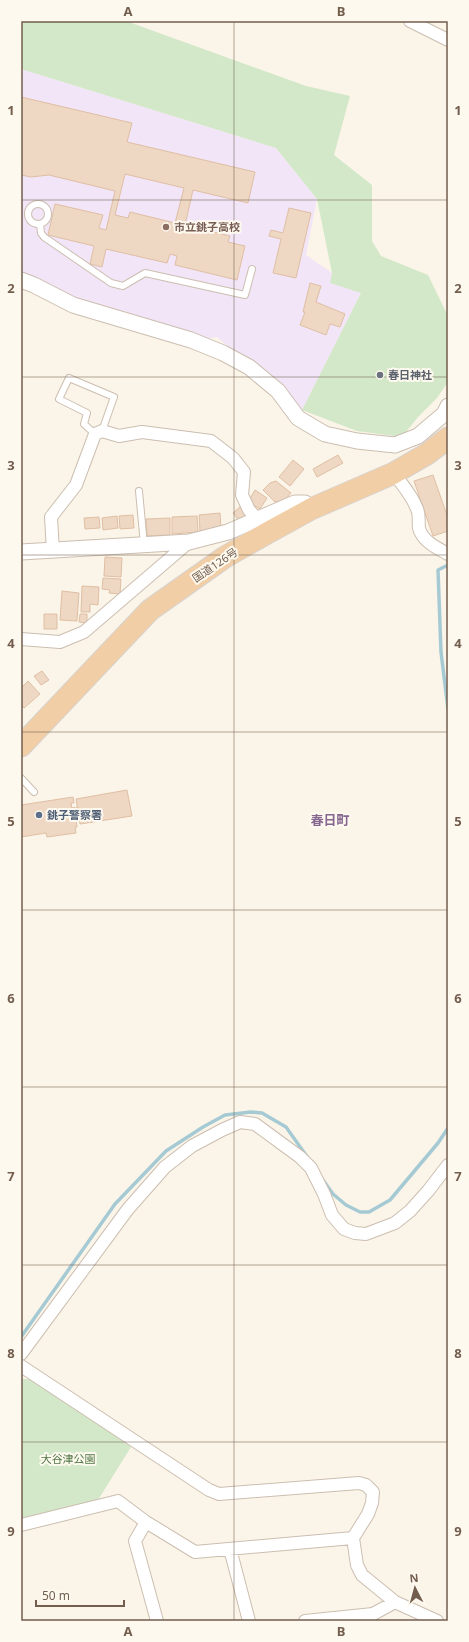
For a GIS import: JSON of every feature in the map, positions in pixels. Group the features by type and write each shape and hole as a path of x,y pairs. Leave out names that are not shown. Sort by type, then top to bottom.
{"highway":[{"name":"国道126号","path":"21,746 150,610 225,557 311,509 394,473 427,454 448,438"}],"street":[{"path":"410,21 448,40"},
{"path":"21,280 73,305 191,340 223,353 249,367 278,391 298,418 325,434 357,441 395,445 418,436 444,414 448,406"},
{"path":"53,551 51,518 76,485 99,433 119,436 142,432 211,441 234,458 244,472 242,495 249,510 258,520"},
{"path":"394,473 411,494 418,512 419,527 422,535 431,544 448,554"},
{"path":"21,552 189,542 228,532 295,503 305,503 311,509"},
{"path":"21,639 60,642 84,632 189,542"},
{"path":"21,1354 128,1209 160,1172 192,1146 240,1122 255,1124 300,1157 311,1168 324,1194 332,1215 344,1229 355,1233 366,1234 381,1229 410,1212 448,1165"},
{"path":"21,1366 209,1490 219,1494 359,1483 366,1485 373,1492 372,1503 368,1514 353,1538 357,1564 362,1575 395,1602 437,1621"},
{"path":"21,1526 118,1501 146,1522 195,1552 353,1538"},
{"path":"146,1522 135,1541 157,1621"},
{"path":"230,1549 249,1621"},
{"path":"305,1621 373,1614 395,1602"}],"lane":[{"path":"40,224 41,233 44,237 111,283 123,286 145,273 245,295 252,268"},
{"path":"69,378 114,397 99,433 84,424 87,413 59,399 69,378"},
{"path":"139,491 144,544"},
{"path":"21,778 34,792"}],"shaded area":[{"name":"市立銚子高校","path":"21,69 276,148 317,199 306,255 361,293 301,412 217,337 207,339 87,304 21,274"}],"green space":[{"path":"21,21 126,21 306,86 350,96 334,155 372,185 372,241 381,256 428,275 448,316 448,382 437,398 418,417 402,437 357,431 302,410 361,293 330,283 332,273 317,199 276,148 21,69"},
{"name":"大谷津公園","path":"21,1379 32,1379 131,1447 98,1500 21,1520"}],"building":[{"path":"21,97 132,123 127,142 255,172 248,203 193,190 185,225 230,236 228,242 245,246 237,280 175,265 177,256 170,254 167,263 106,249 102,267 90,264 94,246 48,235 55,204 103,215 99,228 106,230 115,191 49,175 31,177 21,175","holes":["125,174 184,188 175,223 130,212 128,218 115,215"]},
{"path":"289,208 311,213 296,278 273,273 281,239 269,236 271,230 283,233"},
{"path":"310,283 321,286 316,302 345,314 340,327 330,324 326,335 300,325 305,312 303,312"},
{"path":"338,455 343,463 317,477 313,469"},
{"path":"293,460 304,469 290,486 279,477"},
{"path":"433,475 448,518 448,531 433,536 414,481"},
{"path":"276,481 291,493 284,501 275,502 263,490 270,483"},
{"path":"255,490 267,498 260,509 248,502"},
{"path":"241,506 248,515 240,522 233,513"},
{"path":"220,513 221,529 200,531 199,515"},
{"path":"133,515 134,528 120,529 119,516"},
{"path":"117,516 118,528 103,530 102,518"},
{"path":"197,516 198,532 172,534 172,517"},
{"path":"99,517 100,528 85,529 84,518"},
{"path":"170,518 170,535 147,536 146,519"},
{"path":"105,557 122,558 121,577 104,576"},
{"path":"103,578 121,579 120,594 109,593 110,590 102,589"},
{"path":"82,586 99,587 98,605 90,604 90,612 81,612"},
{"path":"62,591 79,593 77,621 60,620"},
{"path":"44,614 57,614 57,629 44,629"},
{"path":"80,614 87,614 87,623 79,622"},
{"path":"42,671 49,680 41,685 34,676"},
{"path":"28,681 40,694 24,708 21,704 21,688"},
{"path":"127,790 132,816 80,824 76,799"},
{"path":"73,797 74,803 71,803 72,808 78,807 79,819 76,819 76,833 47,837 46,833 21,837 21,805"}],"waterway":[{"path":"448,565 438,570 441,652 448,709"},
{"path":"21,1337 115,1204 166,1151 203,1127 225,1115 251,1112 262,1113 286,1127 308,1158"},
{"path":"323,1180 333,1194 346,1205 360,1212 369,1212 390,1200 438,1143 448,1128"}],"place":[{"name":"市立銚子高校","path":"166,227"},
{"name":"春日神社","path":"380,375"},
{"name":"銚子警察署","path":"39,815"}],"district":[{"name":"春日町","path":"330,820"}]}
